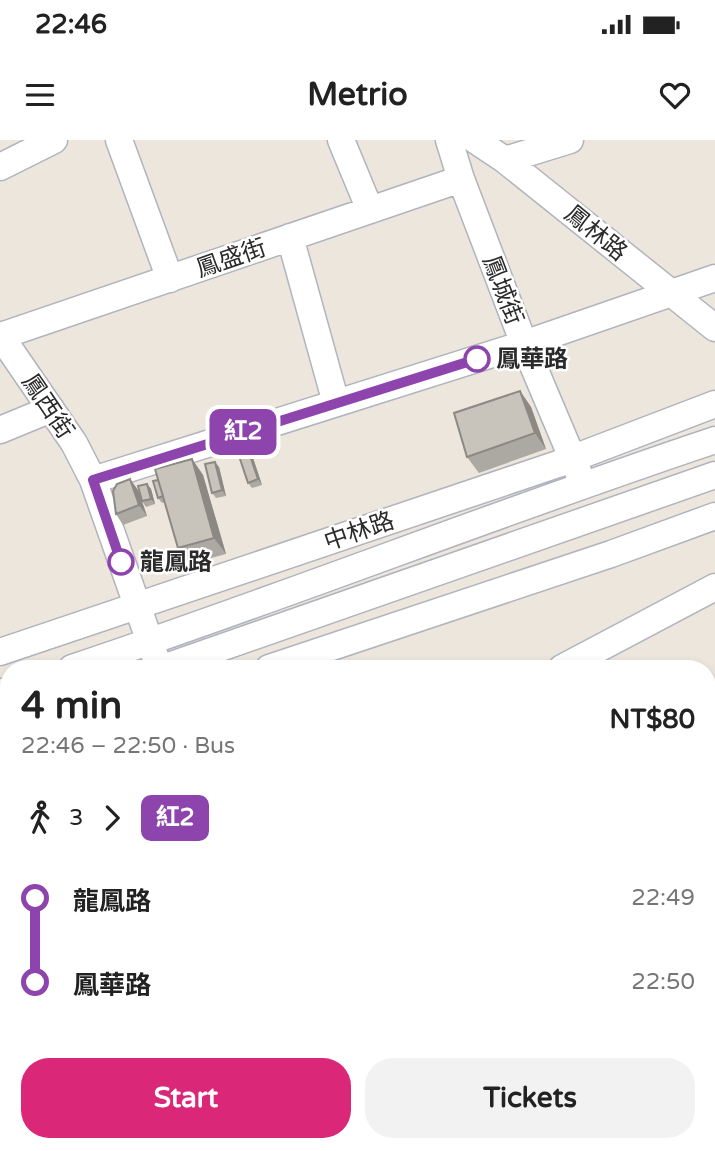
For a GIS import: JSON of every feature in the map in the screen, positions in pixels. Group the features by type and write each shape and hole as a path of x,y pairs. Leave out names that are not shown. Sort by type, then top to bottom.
{"street":[{"path":"119,140 170,279"},
{"path":"341,140 370,210"},
{"name":"鳳城街","path":"449,140 461,179 524,344 574,458 611,554"},
{"name":"鳳林路","path":"475,140 505,160 715,328"},
{"path":"505,160 570,140"},
{"path":"0,167 50,141"},
{"name":"鳳盛街","path":"1,336 461,179"},
{"path":"290,237 336,403"},
{"path":"157,660 93,480 524,344 715,278"},
{"name":"鳳西街","path":"1,336 74,443 93,480"},
{"name":"中林路","path":"0,652 574,458 715,404"},
{"path":"0,430 51,409"},
{"name":"中林路","path":"97,660 583,484 715,440"},
{"path":"184,660 715,475"},
{"path":"293,660 611,554 715,516"},
{"path":"577,660 715,587"}],"building":[{"path":"520,391 535,433 467,457 454,413"},
{"path":"249,453 258,479 248,483 239,456"},
{"path":"192,459 214,538 178,548 155,469"},
{"path":"215,462 222,490 212,493 205,464"},
{"path":"130,479 139,505 116,514 113,491 117,484"},
{"path":"158,480 163,496 158,498 153,481"},
{"path":"147,484 151,499 142,501 138,486"}],"bus line":[{"name":"紅2","path":"121,562 93,480 477,359"}],"place":[{"name":"鳳華路","path":"477,359"},
{"name":"龍鳳路","path":"121,562"}]}
